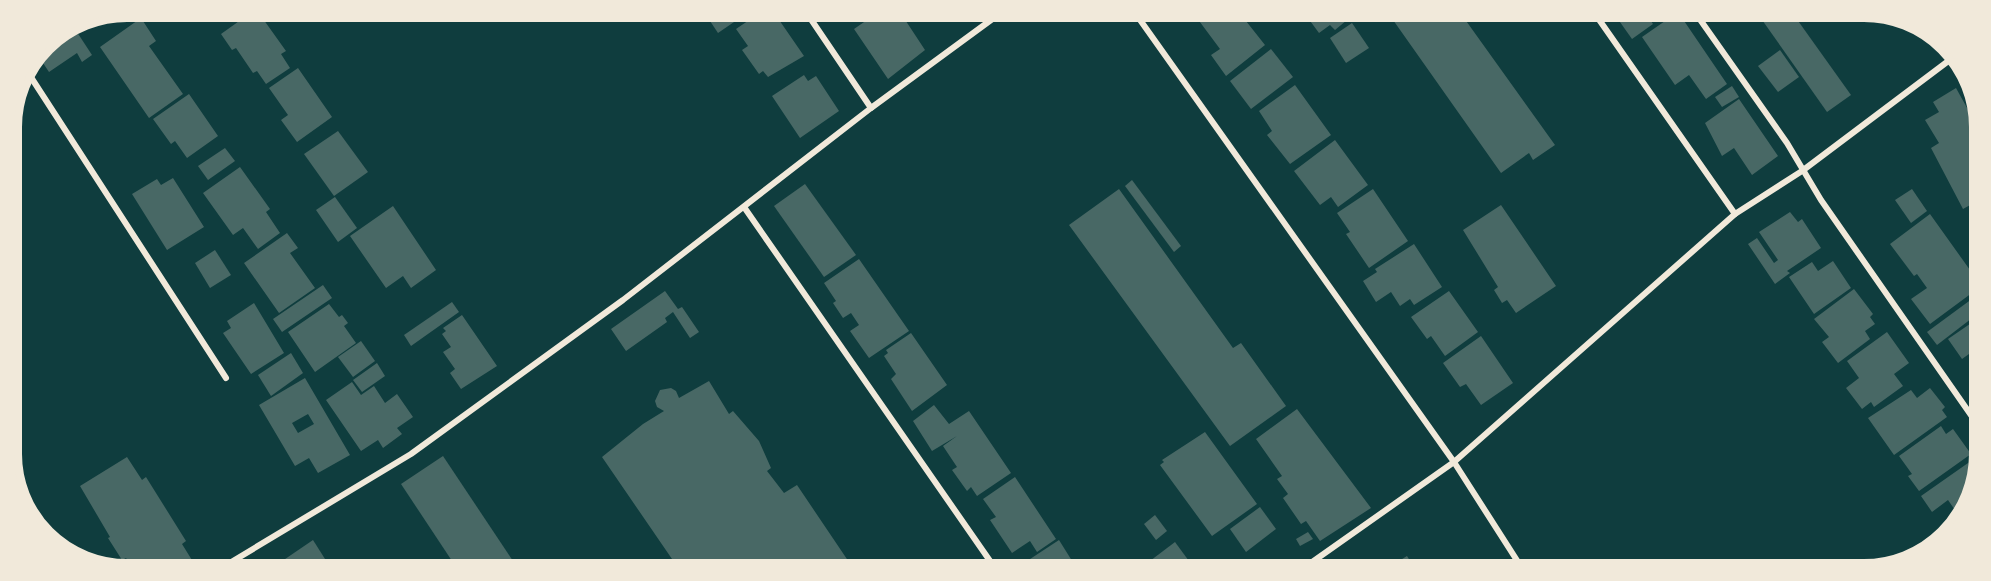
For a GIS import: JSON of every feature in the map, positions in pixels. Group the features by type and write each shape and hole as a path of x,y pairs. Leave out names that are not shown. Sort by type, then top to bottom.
{"street":[{"path":"810,18 871,108"},
{"path":"230,563 411,454 623,300 871,108 994,18"},
{"path":"1139,18 1454,462 1520,563"},
{"path":"1598,18 1735,214"},
{"path":"1699,18 1787,143 1802,171 1973,418"},
{"path":"1311,563 1454,462 1735,214 1802,171 1947,62"},
{"path":"31,77 226,378"},
{"path":"744,207 991,563"}],"building":[{"path":"141,18 156,41 149,46 183,94 149,118 100,47"},
{"path":"243,18 262,18 286,51 281,54 290,68 266,84 257,71 253,73 236,48 232,50 221,34"},
{"path":"708,18 740,18 718,33"},
{"path":"752,18 761,18 764,22 770,18 778,18 804,56 768,77 763,71 759,74 742,50 748,46 736,29"},
{"path":"866,18 904,18 925,50 888,79 854,29 867,20"},
{"path":"1197,18 1249,18 1246,21 1265,45 1226,76 1211,55 1220,49"},
{"path":"1308,18 1349,18 1335,30 1330,25 1319,33"},
{"path":"1392,18 1464,18 1555,145 1533,160 1529,153 1501,173"},
{"path":"1617,18 1649,18 1653,24 1632,39"},
{"path":"1669,18 1682,18 1727,84 1706,99 1689,75 1675,85 1642,37"},
{"path":"1761,18 1796,18 1851,95 1827,112"},
{"path":"1352,23 1369,48 1346,63 1330,38"},
{"path":"76,31 92,55 82,62 77,53 49,72 41,60 55,45"},
{"path":"1271,49 1293,77 1251,109 1230,81"},
{"path":"1780,50 1799,77 1778,92 1758,66"},
{"path":"298,68 332,117 297,142 281,120 288,115 269,88"},
{"path":"804,75 808,81 816,76 839,111 800,138 772,96"},
{"path":"1295,85 1331,135 1290,164 1267,135 1272,131 1259,111"},
{"path":"1732,86 1739,97 1722,107 1715,97"},
{"path":"1956,88 1973,118 1973,203 1963,209 1931,148 1939,143 1925,120 1939,112 1933,102"},
{"path":"189,94 218,136 187,158 175,141 171,144 153,119"},
{"path":"1739,99 1778,156 1752,175 1734,148 1722,156 1705,123"},
{"path":"338,131 368,172 334,196 304,154"},
{"path":"1335,140 1368,185 1338,207 1331,197 1320,205 1294,171"},
{"path":"225,148 235,161 208,180 198,166"},
{"path":"240,167 270,209 266,212 280,233 258,249 243,228 233,235 203,193"},
{"path":"173,178 204,227 167,250 132,194 157,179 161,185"},
{"path":"1132,180 1181,246 1174,252 1125,186"},
{"path":"805,184 856,255 824,277 774,206"},
{"path":"1119,189 1233,348 1241,343 1286,406 1230,446 1069,225"},
{"path":"1373,189 1408,241 1369,268 1346,234 1350,232 1337,213"},
{"path":"1912,189 1927,211 1911,223 1895,200"},
{"path":"335,197 357,228 338,242 316,210"},
{"path":"1501,205 1556,286 1516,313 1507,300 1502,303 1494,290 1498,287 1463,230"},
{"path":"393,206 436,270 411,288 403,276 386,288 350,236"},
{"path":"1790,212 1798,222 1802,219 1821,248 1787,271 1790,273 1775,284 1748,244 1757,238 1774,263 1778,260 1759,232"},
{"path":"1930,214 1973,274 1973,292 1930,324 1911,299 1927,288 1917,274 1914,276 1890,244"},
{"path":"287,233 298,248 290,253 315,288 279,313 244,263"},
{"path":"1414,244 1442,287 1414,305 1410,299 1400,306 1391,292 1376,302 1363,281 1377,272 1375,269"},
{"path":"215,250 231,275 210,288 195,263"},
{"path":"859,259 909,331 869,358 850,331 859,325 851,313 843,318 833,303 836,301 824,283"},
{"path":"1833,261 1851,288 1814,314 1789,277 1812,262 1818,271"},
{"path":"323,285 332,298 282,332 273,319"},
{"path":"1854,289 1873,314 1870,317 1875,324 1865,331 1870,339 1838,363 1822,342 1829,337 1814,319"},
{"path":"665,291 678,309 682,307 699,332 690,338 673,312 665,318 667,322 626,351 611,329"},
{"path":"1449,291 1478,332 1445,356 1431,336 1427,339 1411,317"},
{"path":"1973,298 1973,317 1937,345 1927,332"},
{"path":"452,302 459,312 411,346 404,335"},
{"path":"254,303 284,353 251,374 223,333 231,328 227,321"},
{"path":"329,304 339,317 342,315 348,323 344,326 356,343 315,372 288,332"},
{"path":"462,315 497,366 461,389 450,373 455,369 443,352 451,347 442,334 446,331 443,328"},
{"path":"1973,322 1973,360 1969,354 1962,359 1948,339"},
{"path":"1887,332 1909,363 1894,374 1903,386 1874,407 1871,402 1862,409 1846,388 1859,378 1847,361"},
{"path":"911,333 947,385 912,411 891,379 896,374 884,356 888,353 886,350"},
{"path":"1481,336 1513,383 1481,405 1466,384 1460,387 1443,363"},
{"path":"361,341 375,361 353,377 338,357"},
{"path":"291,353 303,373 271,396 258,375"},
{"path":"377,363 385,376 362,392 353,380"},
{"path":"305,378 350,455 318,473 309,458 295,466 259,405","holes":["308,414 314,424 298,433 292,423"]},
{"path":"709,381 729,414 733,411 759,441 771,468 767,471 784,493 797,485 850,563 673,563 602,457 643,424 664,411 657,407 655,401 660,390 671,388 676,391 679,398"},
{"path":"352,382 361,395 374,386 385,403 397,394 413,417 397,428 402,434 383,448 378,440 361,451 326,400"},
{"path":"1930,388 1945,407 1942,410 1947,417 1894,455 1868,418 1911,390 1917,398"},
{"path":"934,405 949,424 969,411 1011,473 977,496 971,487 967,491 952,470 957,467 943,446 957,436 932,451 913,421"},
{"path":"1297,409 1371,508 1320,541 1306,521 1301,524 1283,498 1288,494 1277,479 1282,476 1256,439"},
{"path":"1941,426 1946,434 1953,429 1971,454 1919,491 1908,476 1912,474 1899,456"},
{"path":"1205,432 1257,504 1212,536 1160,465 1164,462 1162,460"},
{"path":"443,456 514,563 453,563 401,484"},
{"path":"127,457 142,480 146,477 186,541 182,544 194,563 129,563 126,558 122,560 80,486"},
{"path":"1973,460 1965,496 1956,512 1948,500 1932,512 1921,496"},
{"path":"1015,477 1056,539 1037,552 1030,541 1012,553 990,520 996,517 983,499"},
{"path":"1260,507 1276,529 1246,552 1230,529"},
{"path":"1155,515 1167,531 1156,540 1144,524"},
{"path":"1308,532 1313,539 1300,546 1296,539"},
{"path":"313,540 328,563 279,563"},
{"path":"1059,540 1073,563 1024,563"},
{"path":"1175,542 1190,563 1147,563"},
{"path":"1407,556 1411,563 1396,563"}]}
